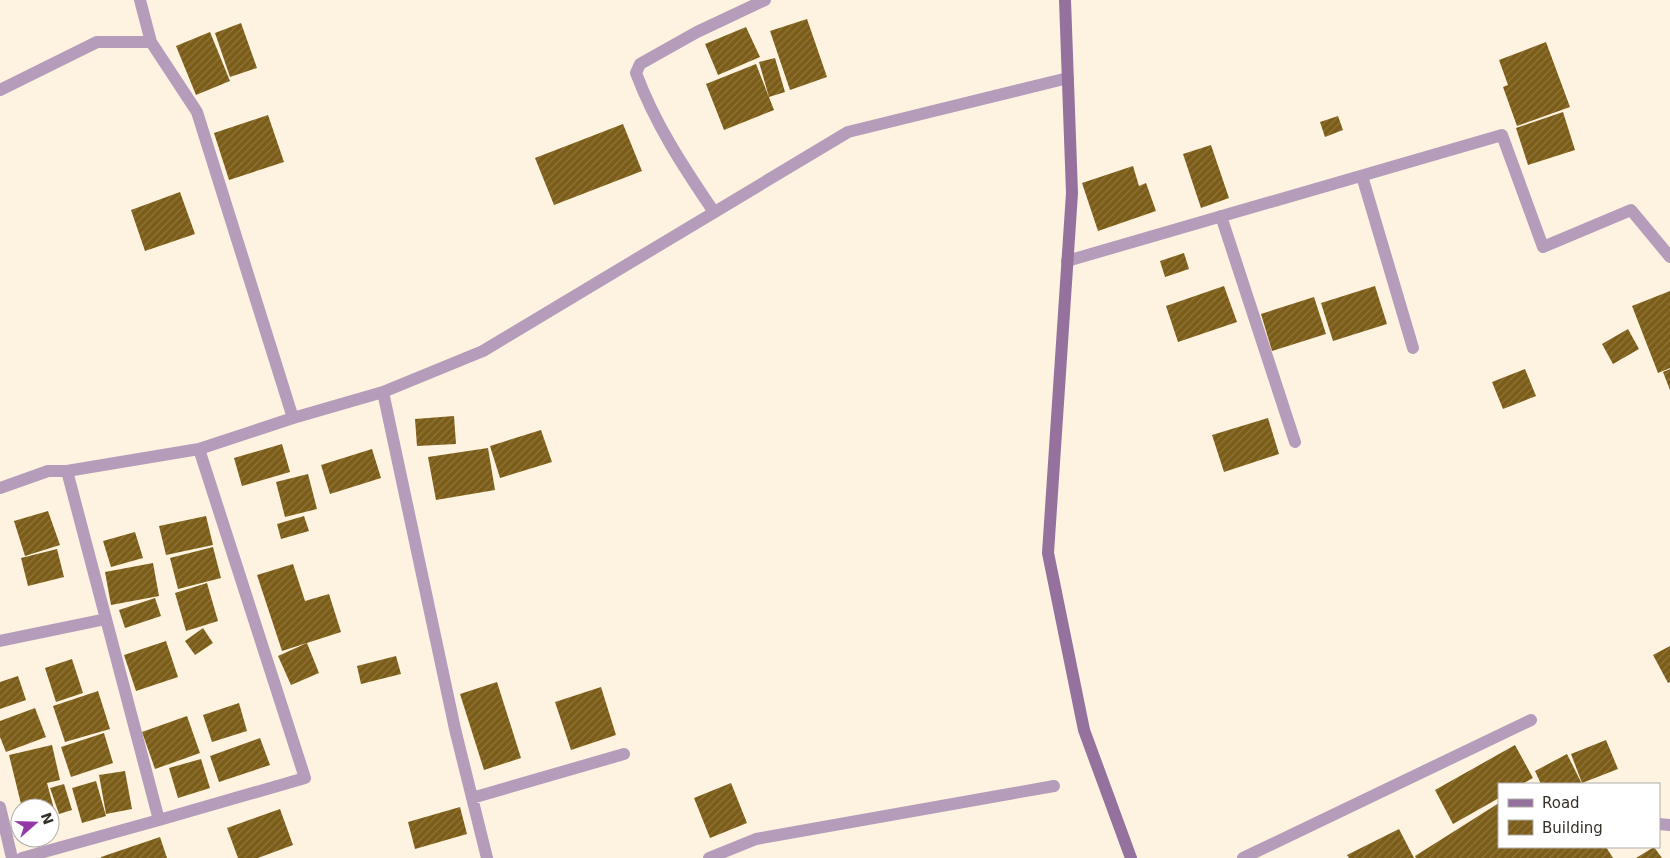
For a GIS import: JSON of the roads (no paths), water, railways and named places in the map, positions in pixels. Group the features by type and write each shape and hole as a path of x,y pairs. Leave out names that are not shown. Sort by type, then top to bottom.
{"street":[{"path":"140,0 151,42 197,112 294,418"},
{"path":"714,212 675,154 645,96 636,73 640,64 697,32 765,0"},
{"path":"1065,0 1072,193 1048,553 1084,730 1132,858"},
{"path":"0,90 97,42 151,42"},
{"path":"0,488 48,471 67,471 199,449 294,418 383,392 483,351 848,132 1068,78"},
{"path":"1068,260 1502,135 1543,247 1632,210 1670,257"},
{"path":"1362,176 1413,348"},
{"path":"1220,216 1295,442"},
{"path":"383,392 453,720 488,858"},
{"path":"22,858 305,778 199,449"},
{"path":"67,471 160,820"},
{"path":"0,641 106,619"},
{"path":"1243,858 1531,720"},
{"path":"472,798 624,754"},
{"path":"709,858 756,839 1054,786"},
{"path":"0,807 12,858"}]}
